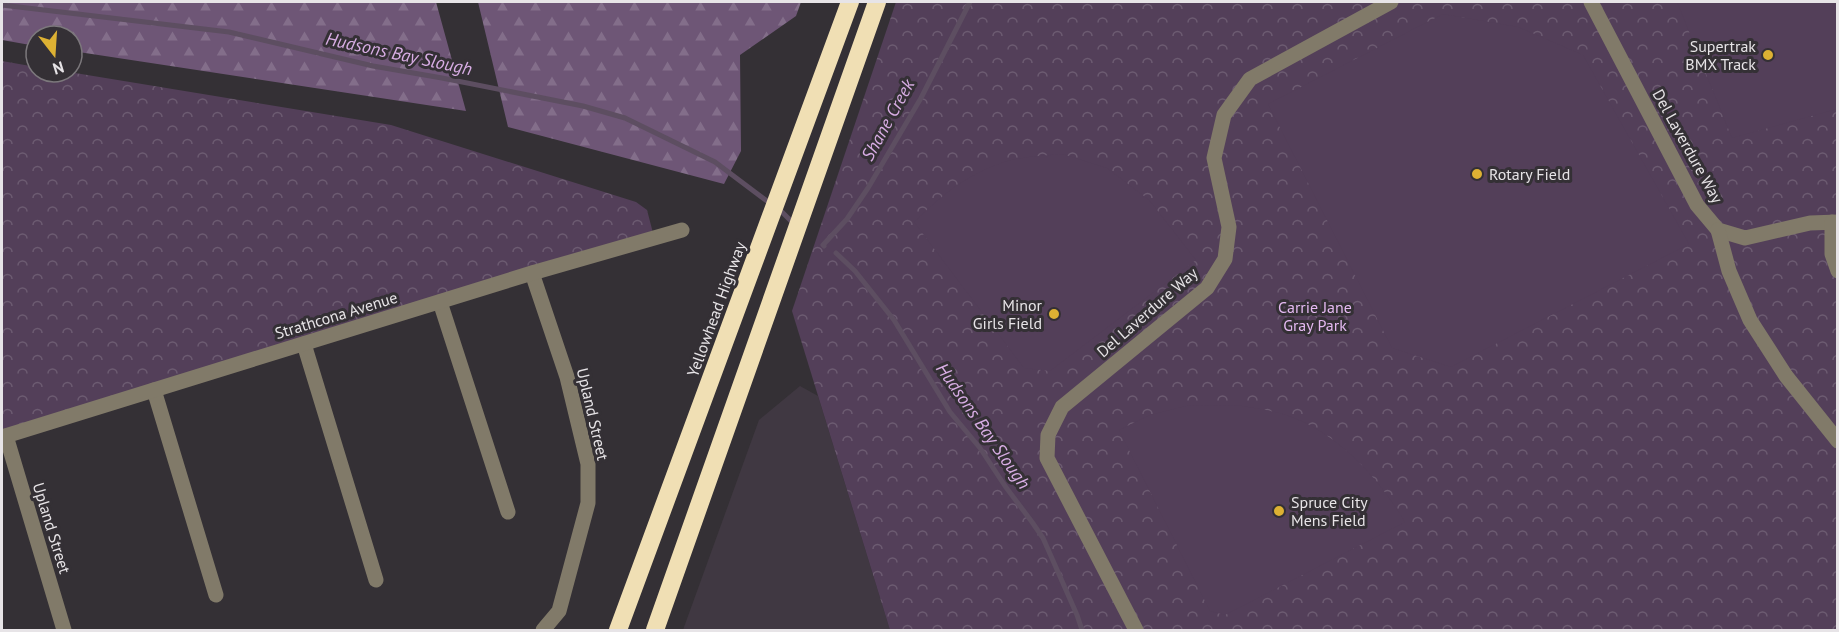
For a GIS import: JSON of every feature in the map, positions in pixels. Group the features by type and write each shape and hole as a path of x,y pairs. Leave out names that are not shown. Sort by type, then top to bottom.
{"highway":[{"name":"Yellowhead Highway","path":"618,630 850,2"},
{"path":"655,630 877,2"}],"street":[{"name":"Del Laverdure Way","path":"1136,630 1047,458 1048,435 1062,407 1207,288 1225,260 1229,227 1214,158 1224,115 1250,79 1390,2"},
{"name":"Del Laverdure Way","path":"1591,2 1697,206 1718,230 1745,237 1810,223 1835,222"},
{"path":"1835,222 1832,254 1838,271"},
{"name":"Strathcona Avenue","path":"4,436 532,273 682,230"},
{"path":"1718,230 1729,271 1750,320 1786,376 1838,441"},
{"name":"Upland Street","path":"532,273 567,377 588,464 588,504 559,611 543,630"},
{"path":"440,302 508,512"},
{"path":"304,344 376,580"},
{"path":"154,390 216,595"},
{"name":"Upland Street","path":"4,436 64,630"}],"shaded area":[{"path":"800,386 818,396 890,630 683,630 759,420"}],"green space":[{"path":"2,2 436,2 466,111 84,53 84,24 24,24 24,44 2,40"},
{"path":"478,2 801,2 796,16 740,55 741,151 724,184 508,127"},
{"name":"Carrie Jane Gray Park","path":"896,2 1837,2 1837,630 890,630 792,311"},
{"name":"Supertrak BMX Track","path":"1677,2 1837,2 1837,109 1732,138"},
{"name":"Rotary Field","path":"1443,14 1518,27 1583,55 1689,244 1451,367 1392,348 1268,104"},
{"path":"2,61 24,65 24,84 84,84 84,74 391,125 636,202 647,210 653,233 2,440"},
{"name":"Minor Girls Field","path":"1062,154 1107,168 1149,200 1196,260 1050,371 1024,368 914,222 958,185 996,165 1017,159"},
{"name":"Spruce City Mens Field","path":"1236,405 1286,415 1305,423 1339,444 1369,473 1405,522 1225,615 1210,611 1119,430 1150,415 1186,406"}],"waterway":[{"name":"Shane Creek","path":"824,246 847,219 868,188 921,98 970,2"},
{"name":"Hudsons Bay Slough","path":"2,5 229,32 373,66 583,106 625,118 715,162 767,201"},
{"name":"Hudsons Bay Slough","path":"779,209 790,220"},
{"name":"Hudsons Bay Slough","path":"836,253 855,271 894,320 950,412 980,448 1043,538 1082,630"}],"place":[{"name":"Supertrak BMX Track","path":"1768,55"},
{"name":"Rotary Field","path":"1477,174"},
{"name":"Minor Girls Field","path":"1054,314"},
{"name":"Spruce City Mens Field","path":"1279,511"}]}
